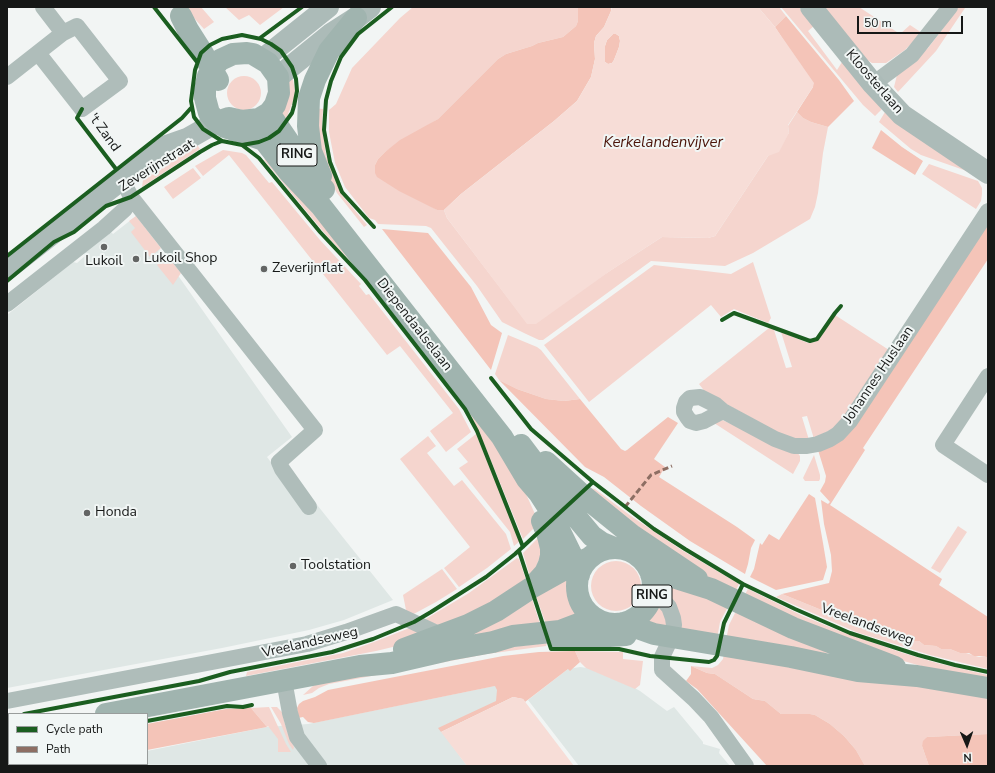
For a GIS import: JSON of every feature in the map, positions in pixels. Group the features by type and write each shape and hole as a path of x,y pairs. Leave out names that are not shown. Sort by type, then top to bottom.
{"main road":[{"path":"178,11 188,30 219,69"},
{"path":"328,194 311,151 308,126 309,98 315,80 330,51 363,12"},
{"path":"233,54 253,54 263,59 278,77 278,100 273,109 240,122 205,89 208,76 219,69 233,54"},
{"name":"Diependaalselaan","path":"240,122 314,179 328,194 516,437 567,506 592,536 602,543 614,548"},
{"name":"Diependaalselaan","path":"240,122 321,206 502,436 527,479 548,508 581,566"},
{"path":"516,437 580,493 633,536 681,567 711,589"},
{"name":"RING","path":"527,479 551,548 549,564 546,572 531,588"},
{"name":"RING","path":"360,666 468,625 496,611 531,588 565,569 581,566 604,549 624,549 633,552 647,565 652,579"},
{"name":"RING","path":"111,713 360,666 392,663 448,650 493,642 514,636 560,631 594,618 585,609 580,601 578,580 581,566"},
{"name":"Vreelandseweg","path":"594,618 602,622 612,624 633,620 641,614 648,605 652,595 652,579 676,578 711,589 793,628 917,676"},
{"name":"Vreelandseweg","path":"623,623 662,636 791,657 858,671 917,676 988,688"},
{"path":"493,642 515,643 589,636 662,636"}],"street":[{"path":"7,77 70,30 43,7"},
{"path":"263,59 328,7"},
{"name":"Kloosterlaan","path":"811,7 873,84 902,115 988,173"},
{"path":"873,84 912,55 950,7"},
{"path":"278,77 331,34 363,12"},
{"name":"'t Zand","path":"38,53 82,109 120,81 70,30"},
{"name":"Zeverijnstraat","path":"7,269 126,188 167,146 240,122"},
{"name":"Zeverijnstraat","path":"7,304 126,209 126,188"},
{"name":"Zeverijnstraat","path":"126,188 315,430 279,462 282,470 309,507"},
{"name":"Johannes Huslaan","path":"723,411 775,439 790,445 814,445 826,441 838,434 850,421 988,211"},
{"path":"988,376 943,445 988,475"},
{"path":"652,579 659,596 672,612 674,624 662,636 662,663 711,718 746,766"},
{"name":"Vreelandseweg","path":"7,701 307,644 396,614 441,635"},
{"path":"284,680 295,733 319,766"}],"shaded area":[{"path":"184,7 201,7 214,22 204,29"},
{"path":"225,7 284,7 260,25 249,15 239,20"},
{"path":"413,7 578,7 578,21 576,26 563,37 538,43 506,54 498,59 438,119 385,152 378,159 375,165 437,210 444,210 447,218 528,324 662,237 708,238 715,236 768,156 789,133 788,126 797,112 803,118 811,122 828,127 818,193 815,207 810,219 753,253 725,266 651,261 543,340 539,340 502,322 477,286 431,228 426,226 378,224 375,220 369,218 345,187 335,163 329,132 329,110 336,104 352,68 400,18"},
{"path":"578,7 611,7 611,11 604,27 596,36 594,43 595,59 591,77 577,101 554,121 461,194 444,210 437,210 399,191 377,177 375,173 375,165 378,159 385,152 400,140 438,119 498,59 506,54 538,43 563,37 576,26 578,21"},
{"path":"758,7 779,7 786,16 775,27"},
{"path":"781,7 799,7 814,26 808,31 837,70 842,62 882,109 875,116 863,105"},
{"path":"824,7 859,7 900,34 910,25 922,33 905,50 886,63 872,63 864,58"},
{"path":"957,7 965,8 936,51 898,92 894,87 897,75 928,48"},
{"path":"786,16 839,80 854,101 828,127 811,122 803,118 797,112 813,87 775,27"},
{"path":"613,34 619,36 619,47 614,60 612,63 608,64 605,62 605,46 607,40"},
{"path":"292,74 295,91 294,99 286,119 280,114 287,84"},
{"path":"247,76 256,81 260,86 260,100 256,105 251,109 241,110 237,109 228,100 227,90 228,86 237,77"},
{"path":"314,108 323,109 322,125 326,155 334,177 342,195 367,225 364,227 337,193 322,165"},
{"path":"885,112 978,175 921,155 911,149 879,122"},
{"path":"881,130 902,147 923,161 915,175 872,148"},
{"path":"193,139 200,149 142,187 143,180 147,174"},
{"path":"223,150 246,155 269,183 272,182 320,240 361,284 359,286 366,295 369,294 459,409 471,432 446,452 430,431 453,413 400,346 387,355 229,155 203,176 195,166"},
{"path":"267,158 477,411 522,485 539,523 523,539 471,415 366,278 326,235 264,160"},
{"path":"929,164 978,181 982,188 982,194 981,201 976,209 922,174"},
{"path":"193,168 201,178 173,199 164,187"},
{"path":"136,216 292,437 267,457 298,498 306,491 393,600 344,620 309,630 222,648 7,688 7,315 73,262 77,263 85,256 83,251 109,230 113,234"},
{"path":"136,216 161,248 150,257 131,232 135,228 129,221"},
{"path":"988,221 988,259 863,448 865,450 830,505 942,579 939,585 988,617 988,658 984,656 974,656 969,653 960,653 950,649 941,649 936,646 924,645 919,641 911,641 903,637 892,636 885,632 876,631 869,627 861,626 855,622 845,620 838,615 829,613 782,594 829,583 832,571 831,555 824,524 821,500 828,504 830,502 820,491 825,482 826,476 818,450 841,439"},
{"path":"382,229 428,233 471,287 491,325 502,333 491,370"},
{"path":"168,257 181,273 173,285 157,265"},
{"path":"753,262 771,318 768,323 734,309 721,317 711,305 589,402 544,345 654,265 731,274"},
{"path":"835,315 889,350 839,425 814,439 807,416 802,417 809,440 788,438 706,393 699,384 769,328 774,330 786,368 792,367 781,332 808,343 814,342 819,339"},
{"path":"508,335 541,350 580,399 564,401 546,399 517,389 499,380 495,374"},
{"path":"499,380 517,389 546,399 564,401 580,399 621,449 625,451 668,417 678,423 654,459 665,467 659,477 755,540 751,548 745,574 690,541 604,477 585,467"},
{"path":"722,420 797,452 800,456 800,461 793,474 714,423"},
{"path":"476,434 520,541 514,546 510,532 459,468 468,462 457,449"},
{"path":"428,436 436,446 427,453 454,486 462,480 506,534 511,549 459,587 444,568 470,547 400,459"},
{"path":"814,455 820,479 819,481 805,481 803,478"},
{"path":"590,488 595,489 631,516 680,549 739,584 734,594 695,572"},
{"path":"809,494 815,498 827,567 823,580 776,590 750,577 754,569 760,543 762,545 769,534 779,540"},
{"path":"958,526 967,532 940,573 931,568"},
{"path":"543,533 546,541 531,580 523,553"},
{"path":"517,558 519,559 527,583 444,627 424,620 469,593"},
{"path":"611,561 621,561 634,568 641,581 641,591 634,604 621,611 611,611 602,607 595,600 591,591 591,581 595,572 602,565"},
{"path":"442,569 457,589 410,616 406,610 403,595"},
{"path":"573,577 572,586 574,597 584,616 548,630 535,593"},
{"path":"660,583 729,605 720,622 717,639 678,633"},
{"path":"748,589 803,616 837,630 903,653 988,675 988,681 932,669 900,660 743,598"},
{"path":"782,594 829,613 839,615 842,618 855,622 858,625 869,627 876,631 885,632 892,636 903,637 911,641 919,641 924,645 936,646 941,649 950,649 979,657 984,656 988,658 988,669 930,655 856,632 776,597"},
{"path":"531,596 542,630 459,641"},
{"path":"656,604 664,610 668,631 648,623 649,614"},
{"path":"737,609 838,655 726,640 729,625"},
{"path":"412,627 427,633 401,645 376,651 246,676 247,672 343,653"},
{"path":"547,643 546,646 487,654 329,684 312,693 303,695 313,686 321,682 492,649"},
{"path":"575,651 623,652 623,659 643,661 640,685 635,689 586,668 580,662"},
{"path":"575,651 580,662 570,671 568,669 525,702 523,699 513,697 441,732 438,728 496,701 497,690 495,686 314,723 308,722 303,717 298,718 297,708 299,704 328,690 503,656 539,652"},
{"path":"724,653 988,696 988,734 927,737 922,746 929,766 865,766 856,750 844,736 830,724 815,715 781,714 765,701 753,699 715,674 707,673 691,666 712,668 718,665 723,659"},
{"path":"691,666 707,673 715,674 753,699 765,701 781,714 815,715 830,724 844,736 856,750 865,766 767,766 697,689 686,681 691,674"},
{"path":"580,667 601,670 623,681 640,691 667,711 674,707 703,742 703,744 720,749 719,753 730,766 579,766 528,700 568,669"},
{"path":"509,683 516,692 440,729 467,766 69,766 148,765 148,751 267,727 308,724"},
{"path":"269,707 291,752 278,752 278,739 251,708"},
{"path":"271,707 277,707 282,712 287,732 294,747 293,750 281,724"},
{"path":"251,708 267,727 148,750 148,724 226,709"},
{"path":"988,734 988,766 929,766 922,746 923,741 927,737"}],"water":[{"name":"Kerkelandenvijver","path":"612,7 758,7 775,27 814,83 813,87 788,125 789,133 779,152 768,156 715,236 708,238 662,237 610,271 536,324 527,324 447,218 444,210 461,194 554,121 577,101 591,77 595,59 594,43 596,36 604,27","holes":["613,34 619,36 619,47 614,60 612,63 608,64 605,62 605,46 607,40"]},
{"path":"513,697 523,699 574,766 467,766 441,732"}],"marked path":[{"path":"625,507 651,475 672,466"}],"cycle path":[{"path":"154,7 197,62"},
{"path":"260,38 302,7"},
{"path":"374,227 342,192 330,162 324,130 326,100 331,81 341,57 358,34 392,7"},
{"path":"242,35 261,39 281,51 292,67 296,79 297,91 292,113 279,131 269,138 259,142 242,145 222,141 203,129 194,117 191,101 195,70 201,53 210,45 222,39 242,35"},
{"path":"7,256 182,118 191,108"},
{"path":"82,109 77,118 116,169"},
{"path":"7,281 54,242 74,232 106,206 131,197 200,152 222,141"},
{"path":"242,145 259,158 320,232 365,280 465,409 477,431 523,547"},
{"path":"722,320 734,313 810,341 817,339 841,306"},
{"path":"491,378 531,429 593,482 654,529 743,584 850,633 918,655 988,672"},
{"path":"29,713 199,681 230,672 332,652 373,639 414,622 486,577 515,554 593,482"},
{"path":"519,551 551,649 619,649 650,656 709,662 714,660 717,656 724,623 743,584"},
{"path":"148,721 227,706 243,707 252,705"}],"place":[{"name":"Lukoil","path":"104,247"},
{"name":"Lukoil Shop","path":"136,259"},
{"name":"Zeverijnflat","path":"264,269"},
{"name":"Honda","path":"87,513"},
{"name":"Toolstation","path":"293,566"}]}
